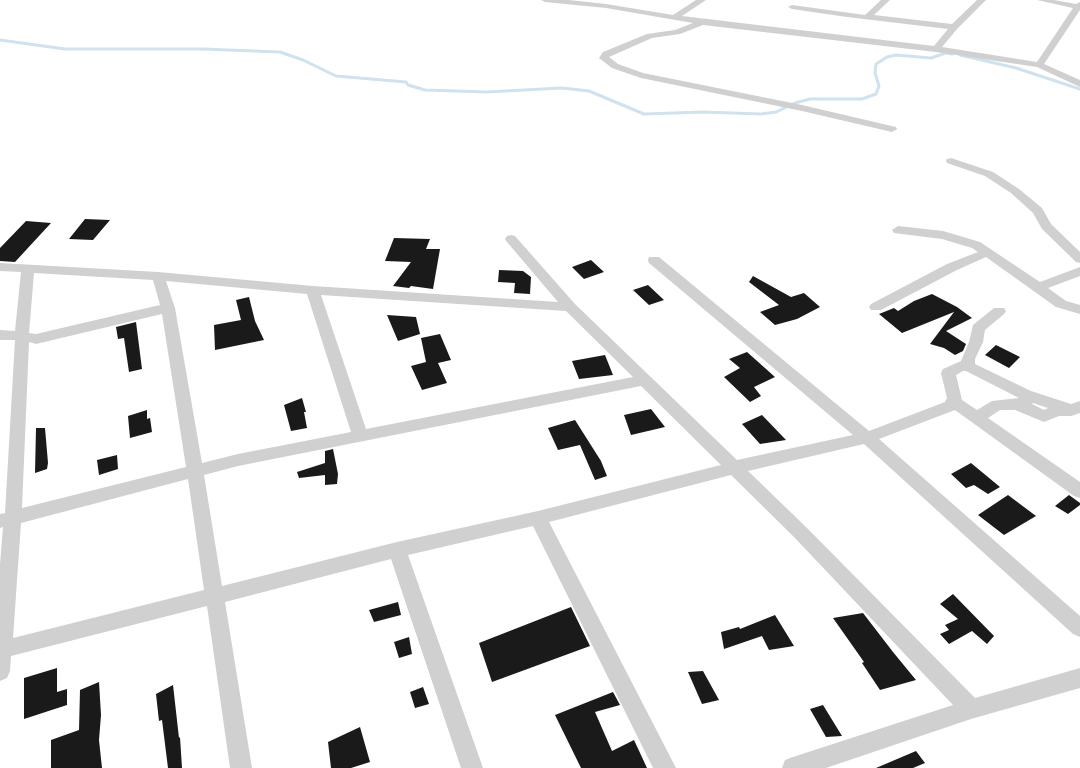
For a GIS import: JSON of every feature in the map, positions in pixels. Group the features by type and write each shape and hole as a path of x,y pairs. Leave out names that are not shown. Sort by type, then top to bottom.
{"street":[{"path":"545,0 606,6 702,22 782,27 936,49 1039,66 1080,84"},
{"path":"606,6 615,0"},
{"path":"672,18 702,0"},
{"path":"788,15 792,6 800,0"},
{"path":"867,17 886,0"},
{"path":"936,49 954,27 982,0"},
{"path":"1039,66 1079,6 1041,0"},
{"path":"792,6 954,27"},
{"path":"702,22 677,32 650,36 606,54 604,58 616,66 641,75 802,108 869,126 892,129"},
{"path":"951,161 989,174 1015,191 1038,211 1046,226 1080,259"},
{"path":"898,230 956,237 988,252 1061,304 1080,310"},
{"path":"511,239 570,307 807,538 971,709"},
{"path":"876,307 952,267 988,252"},
{"path":"654,260 890,457 1080,628"},
{"path":"0,267 158,276 313,290 570,307"},
{"path":"0,672 6,520 28,268"},
{"path":"1039,287 1080,271"},
{"path":"158,276 168,308 241,768"},
{"path":"313,290 361,437"},
{"path":"0,335 36,339 168,308"},
{"path":"968,366 968,359 976,342 978,328 999,311"},
{"path":"1,650 396,550 538,518 736,467 866,438 950,406 955,398 948,373 960,366 968,366 1034,397 1077,410"},
{"path":"6,520 195,470 644,380"},
{"path":"976,418 997,405 1017,404 1034,397"},
{"path":"954,402 1080,491"},
{"path":"1017,404 1044,416 1057,410 1077,410"},
{"path":"538,518 665,768"},
{"path":"396,550 472,768"},
{"path":"793,768 971,709 1080,678"}],"building":[{"path":"85,219 110,220 93,240 69,239"},
{"path":"26,221 51,223 15,262 0,261 0,248"},
{"path":"394,238 430,239 426,249 440,249 433,289 393,286 411,262 385,261"},
{"path":"591,260 604,272 584,279 572,267"},
{"path":"499,270 523,271 531,277 530,294 514,293 515,283 498,282"},
{"path":"753,276 791,297 804,293 820,307 797,319 775,325 760,312 779,305 749,282"},
{"path":"648,285 664,300 649,305 633,290"},
{"path":"932,294 957,307 972,318 946,331 966,344 963,351 955,355 944,348 930,344 954,312 902,333 879,314 894,308 898,311 914,301"},
{"path":"249,297 255,321 264,340 215,350 214,325 241,320 236,300"},
{"path":"387,315 416,317 420,334 398,341"},
{"path":"136,322 142,369 129,372 124,338 118,339 116,327"},
{"path":"440,334 451,360 438,363 447,383 422,390 411,366 426,362 421,338"},
{"path":"996,345 1020,357 1009,368 985,355"},
{"path":"747,352 775,377 754,387 761,396 750,402 724,377 740,368 729,359"},
{"path":"605,355 613,375 579,379 572,361"},
{"path":"302,398 306,412 304,412 307,428 291,431 284,405"},
{"path":"651,409 665,427 631,435 624,415"},
{"path":"147,410 147,419 150,418 152,432 130,438 128,416"},
{"path":"762,415 786,440 760,444 742,424"},
{"path":"575,420 601,461 607,476 595,480 580,445 558,450 548,428"},
{"path":"36,428 45,428 48,463 47,469 35,473"},
{"path":"333,449 338,474 337,484 325,485 325,475 299,478 297,472 325,463 325,451"},
{"path":"117,455 118,469 99,475 97,460"},
{"path":"971,463 1000,487 988,494 974,485 966,488 951,474"},
{"path":"1008,495 1036,516 1004,535 978,515"},
{"path":"1069,495 1080,505 1068,514 1055,506"},
{"path":"953,594 994,636 987,644 972,631 949,644 940,634 949,630 945,625 958,619 940,604"},
{"path":"398,602 401,615 374,622 369,610"},
{"path":"571,607 590,646 492,682 479,643"},
{"path":"863,613 916,680 880,690 862,663 864,662 833,618"},
{"path":"775,615 794,646 769,650 762,636 724,649 721,632 739,627 740,629"},
{"path":"409,637 412,654 399,658 394,642"},
{"path":"57,668 57,692 67,689 67,705 24,719 24,678"},
{"path":"703,671 719,700 702,704 688,672"},
{"path":"99,682 101,715 99,740 102,768 51,768 51,740 79,730 80,690"},
{"path":"173,685 182,768 168,768 162,720 159,721 156,694"},
{"path":"423,687 429,704 415,708 410,692"},
{"path":"613,692 620,705 595,712 612,751 634,740 647,768 581,768 555,715"},
{"path":"823,705 842,736 826,737 810,709"},
{"path":"360,727 370,762 351,768 331,768 328,742"},
{"path":"916,751 925,763 913,768 876,768"}],"waterway":[{"path":"0,40 65,49 203,49 280,52 303,60 336,76 406,82 408,85 425,90 486,92 562,88 589,91 644,114 703,112 761,114 776,112 795,103 810,99 862,99 876,94 879,86 875,73 876,64 887,57 896,55 931,58 946,53 952,54"},
{"path":"960,55 1016,68 1080,89"}]}
